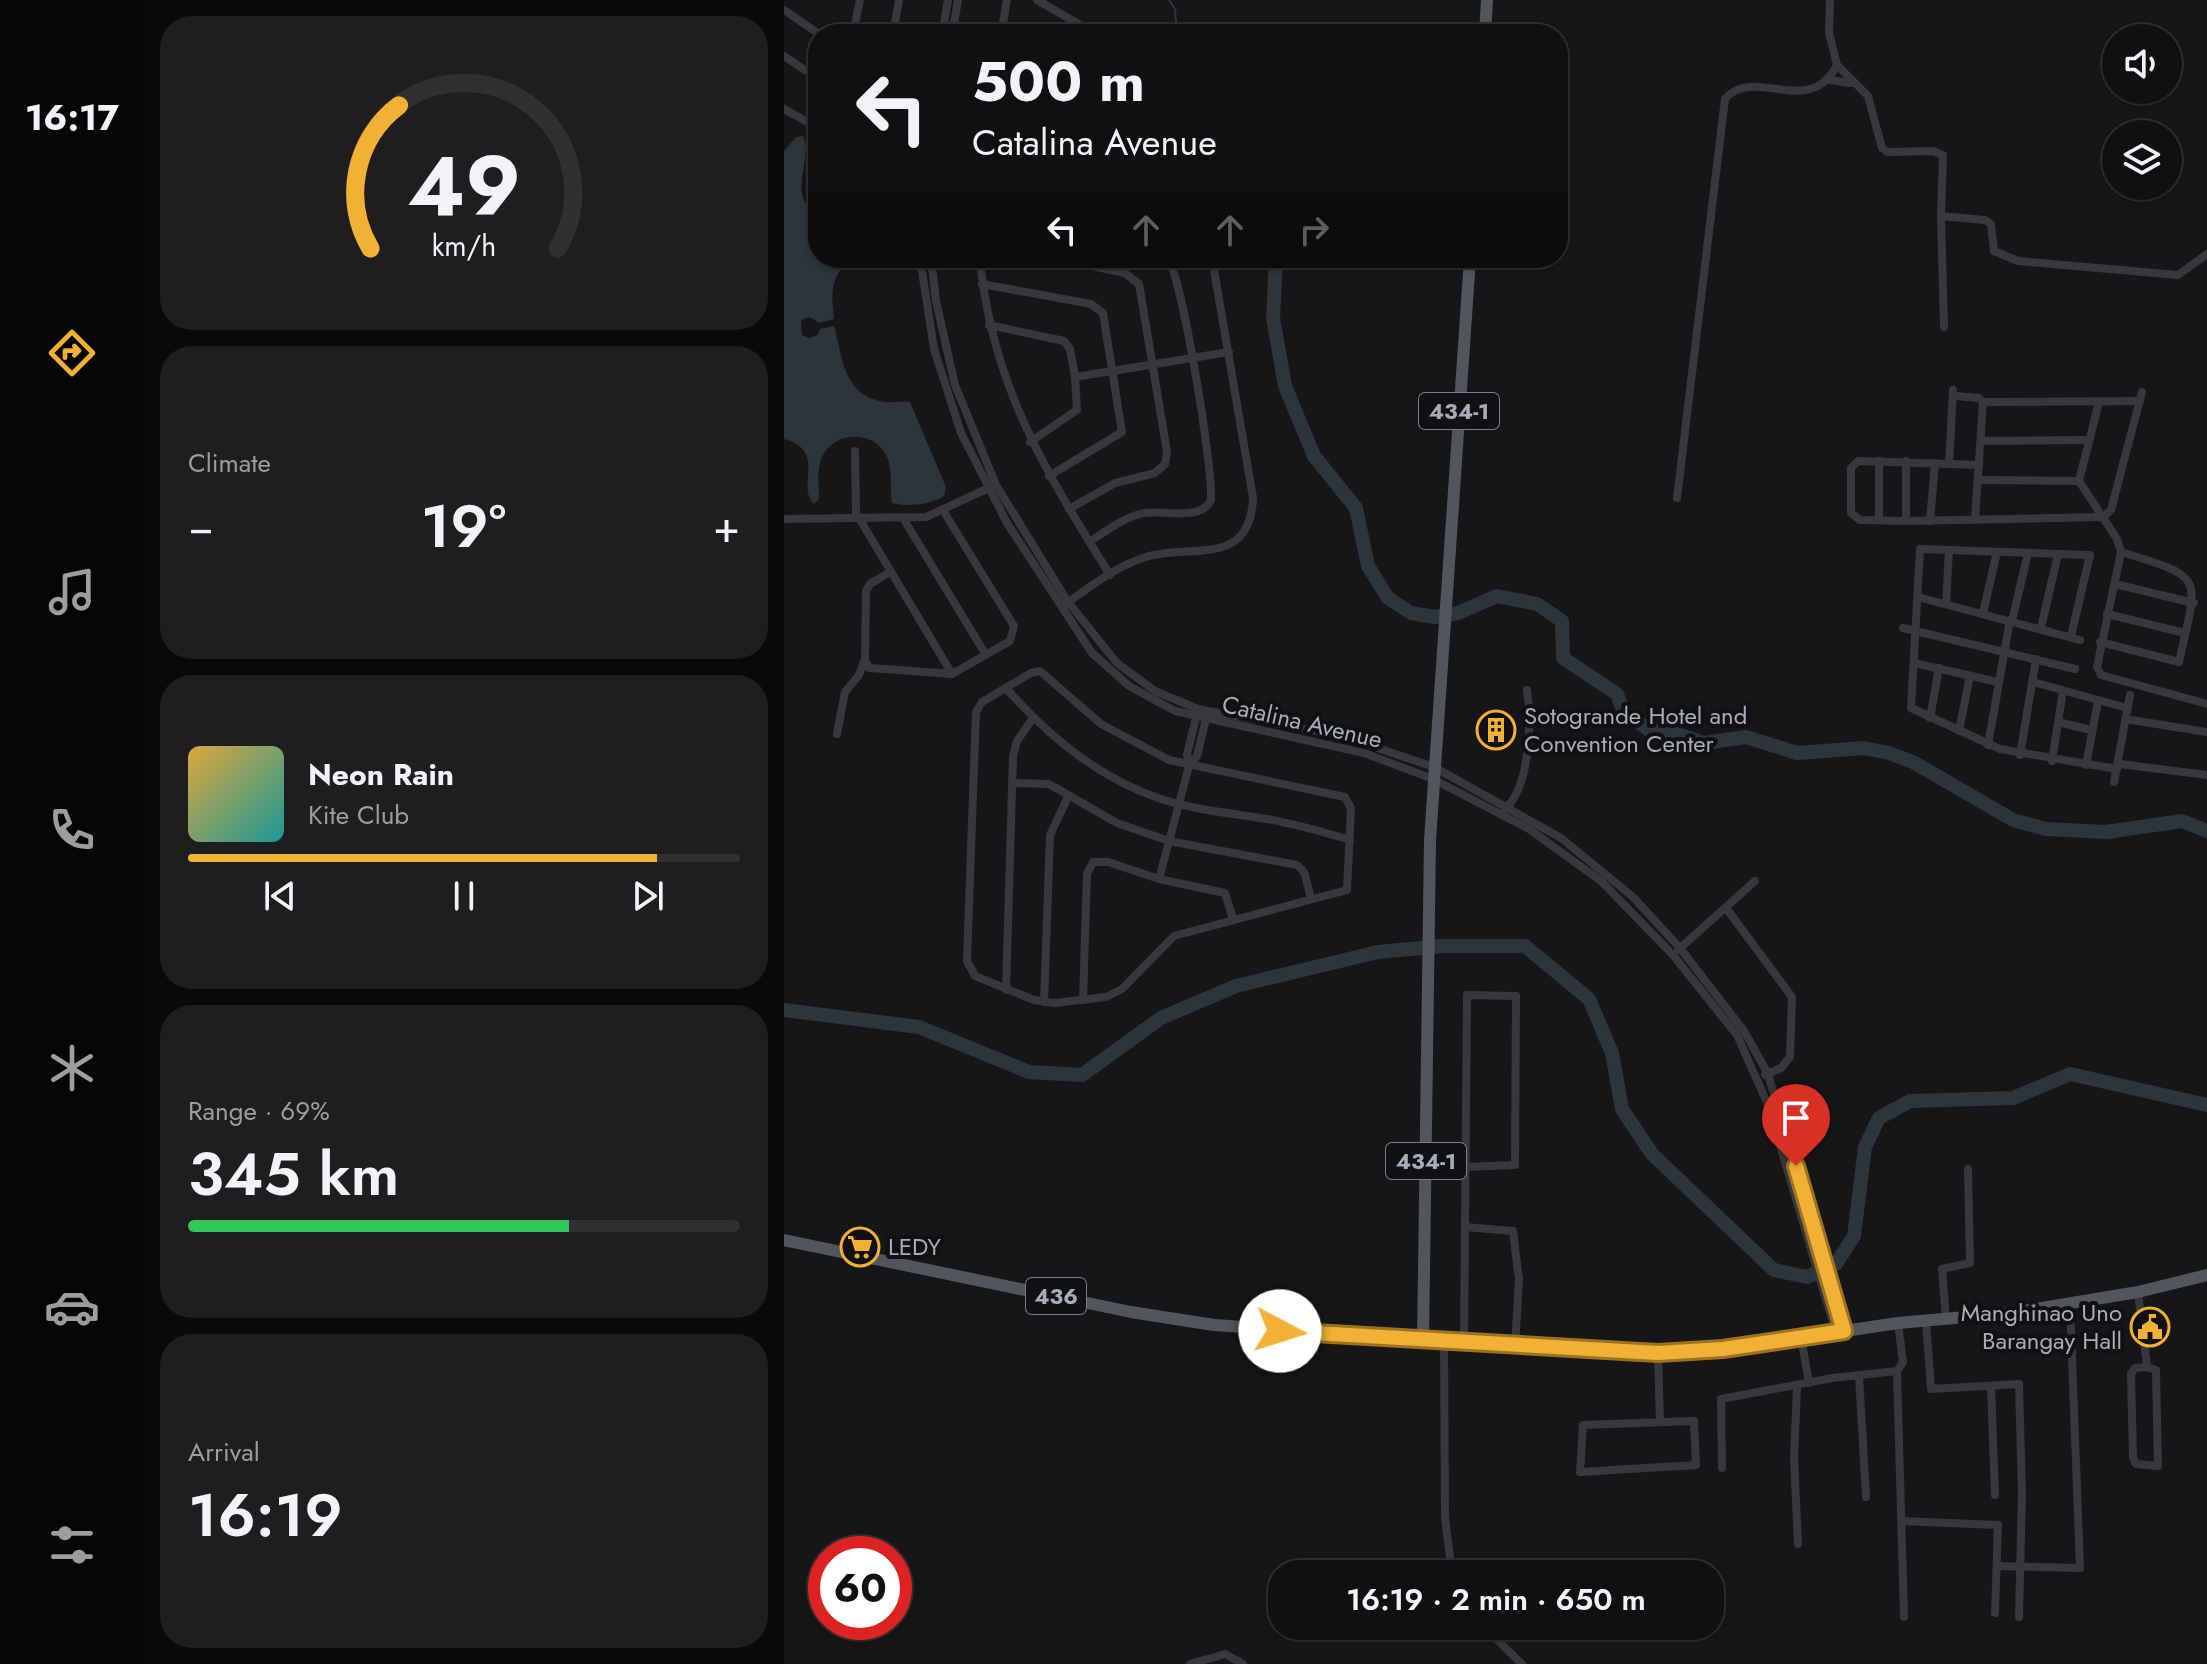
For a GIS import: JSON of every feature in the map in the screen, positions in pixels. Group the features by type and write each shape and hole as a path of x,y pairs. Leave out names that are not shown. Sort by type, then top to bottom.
{"main road":[{"path":"1486,24 1487,0"},
{"name":"434-1","path":"1423,1341 1433,773 1469,268"},
{"name":"436","path":"784,1240 1160,1317 1214,1325 1423,1341 1658,1353 1723,1349 1898,1323 2070,1305 2207,1275"}],"street":[{"path":"855,24 860,0"},
{"path":"895,24 899,0"},
{"path":"944,24 948,0"},
{"path":"954,24 958,0"},
{"path":"1003,24 1007,0"},
{"path":"1037,0 1079,24"},
{"path":"1830,0 1829,33 1837,65 1851,83 1868,96 1882,148 1887,152 1933,151 1943,155 1944,327"},
{"path":"784,10 808,26"},
{"path":"784,56 808,72"},
{"path":"1677,498 1725,99 1737,90 1750,88 1813,91 1829,80 1837,65"},
{"path":"1829,80 1851,83"},
{"path":"784,109 808,122"},
{"path":"1941,216 1985,220 1991,224 1994,251 2018,261 2178,275 2207,254"},
{"name":"Catalina Avenue","path":"922,268 934,349 961,433 1059,608 1092,653 1129,686 1202,714 1342,736 1433,773 1505,809 1584,855 1633,897 1744,1031 1763,1076 1840,1332"},
{"name":"Catalina Avenue","path":"932,268 936,301 955,385 992,487 1068,602 1117,663 1155,691 1202,714"},
{"path":"981,268 989,325 1005,381 1030,442 1110,575"},
{"path":"1069,509 1115,483 1155,473 1165,464 1139,284 1132,275 1100,268"},
{"path":"1089,542 1135,515 1197,512 1210,504 1212,495 1191,358 1172,268"},
{"path":"1059,608 1110,575 1155,554 1221,549 1239,537 1250,520 1253,498 1214,268"},
{"path":"982,284 1098,306 1103,313 1123,428 1120,435 1049,476"},
{"path":"989,325 1064,341 1070,349 1079,400 1074,414 1030,442"},
{"path":"1075,377 1229,352"},
{"path":"1949,464 1954,393 1973,396 1983,402 2099,402 2141,397 2111,510 2103,517 1930,521 1854,518 1850,483 1853,463 1906,461 1949,464 1979,465"},
{"path":"1975,519 1983,402"},
{"path":"2099,402 2079,481 2121,552 2097,667 2101,675 2207,704"},
{"path":"1981,441 2089,440"},
{"path":"855,451 855,507 859,518 952,674"},
{"path":"1879,461 1879,520"},
{"path":"1906,461 1906,521"},
{"path":"1930,521 1935,463"},
{"path":"1978,480 2079,481"},
{"path":"784,519 903,518 944,512 992,487"},
{"path":"865,660 869,668 879,671 952,674 1010,641 1014,626 944,512"},
{"path":"903,518 986,655"},
{"path":"1918,597 2075,638 2090,555 1920,549 1911,708 1988,745 2020,755 2086,765 2207,775"},
{"path":"1946,604 1949,550"},
{"path":"1983,613 1997,552"},
{"path":"2100,642 2179,662 2194,603 2192,582 2184,572 2121,552"},
{"path":"1988,745 2003,651 2028,553"},
{"path":"2041,628 2058,554"},
{"path":"837,734 845,692 859,675 865,660 866,591 870,584 890,572"},
{"path":"2115,584 2194,603"},
{"path":"2107,614 2185,633"},
{"path":"1903,628 2075,669"},
{"path":"2020,755 2036,659"},
{"path":"1914,663 1998,682"},
{"path":"1930,718 1939,668"},
{"path":"1031,673 1044,673 1084,712 1120,737 1189,766 1345,797 1351,808 1347,890 1174,936 1122,989 1106,997 1044,1002 975,976 967,961 975,717 979,705 1006,688 1031,673"},
{"path":"1959,731 1970,676"},
{"path":"2033,682 2127,708"},
{"path":"1006,688 1033,718 1100,771 1139,790 1179,804 1296,825 1350,840"},
{"path":"1505,809 1529,745 1527,690"},
{"path":"2052,761 2063,691"},
{"path":"2114,782 2130,695"},
{"path":"2086,765 2098,701"},
{"path":"1159,879 1189,766 1187,754 1202,714"},
{"path":"1006,990 1015,747 1033,718"},
{"path":"2125,719 2207,732"},
{"path":"2058,722 2091,730"},
{"path":"1012,783 1049,784 1117,823 1169,841 1297,865 1304,872 1311,898"},
{"path":"1044,1002 1050,835 1068,797"},
{"path":"1083,1000 1089,867 1103,860 1159,879 1225,893 1233,919"},
{"path":"1676,951 1755,881"},
{"path":"1726,908 1792,997 1790,1057 1781,1068 1763,1076"},
{"path":"1464,1343 1467,995 1516,996 1515,1165 1466,1167"},
{"path":"1946,1319 1942,1269 1970,1263 1968,1169"},
{"path":"1465,1227 1513,1231 1519,1280 1515,1346"},
{"path":"2138,1292 2147,1367"},
{"path":"1997,1566 2080,1568 2070,1305"},
{"path":"1926,1321 1931,1389 2019,1384 2019,1617"},
{"path":"1898,1323 1903,1362 1897,1371 1904,1617"},
{"path":"1801,1337 1809,1383"},
{"path":"1444,1342 1445,1517 1450,1560"},
{"path":"1658,1353 1660,1421"},
{"path":"2147,1367 2156,1370 2158,1466 2136,1464 2133,1457 2131,1374 2135,1368 2147,1367"},
{"path":"1722,1468 1721,1399 1897,1371"},
{"path":"1859,1375 1866,1497"},
{"path":"1991,1386 1995,1495"},
{"path":"1797,1388 1794,1474 1798,1544"},
{"path":"1660,1421 1694,1421 1696,1465 1580,1472 1583,1425 1660,1421"},
{"path":"1902,1521 1998,1525 1995,1613"},
{"path":"1497,1640 1522,1664"},
{"path":"1190,1664 1225,1654 1243,1664"}],"shaded area":[{"path":"803,136 806,145 801,187 808,206 808,268 842,268 833,286 834,319 819,323 810,317 801,320 802,335 809,338 818,335 820,329 834,326 847,373 860,392 884,402 910,402 946,487 944,496 932,501 911,505 892,503 890,471 885,453 871,440 853,437 836,442 823,455 819,471 819,499 814,504 807,488 808,460 805,452 797,444 784,439 784,151 796,137"}],"waterway":[{"path":"1169,0 1175,9 1176,24"},
{"path":"1276,268 1273,318 1285,386 1314,456 1356,508 1368,566 1388,598 1411,613 1435,617 1458,613 1497,596 1537,604 1562,621 1563,658 1617,694 1623,710 1649,730 1672,732 1704,743 1746,737 1797,753 1864,748 1889,753 1913,762 2013,820 2046,829 2106,832 2182,821 2207,831"},
{"path":"784,1010 919,1027 1029,1072 1082,1075 1161,1018 1236,986 1378,952 1442,946 1525,946 1589,999 1612,1053 1622,1109 1652,1154 1774,1270 1807,1277 1836,1264 1854,1236 1865,1147 1879,1118 1910,1101 2013,1098 2070,1074 2207,1105"}],"place":[{"name":"Sotogrande Hotel and Convention Center","path":"1496,730"},
{"name":"LEDY","path":"860,1247"},
{"name":"Manghinao Uno Barangay Hall","path":"2150,1327"}],"route":[{"path":"1280,1331 1658,1353 1723,1349 1844,1331 1796,1166"}]}
